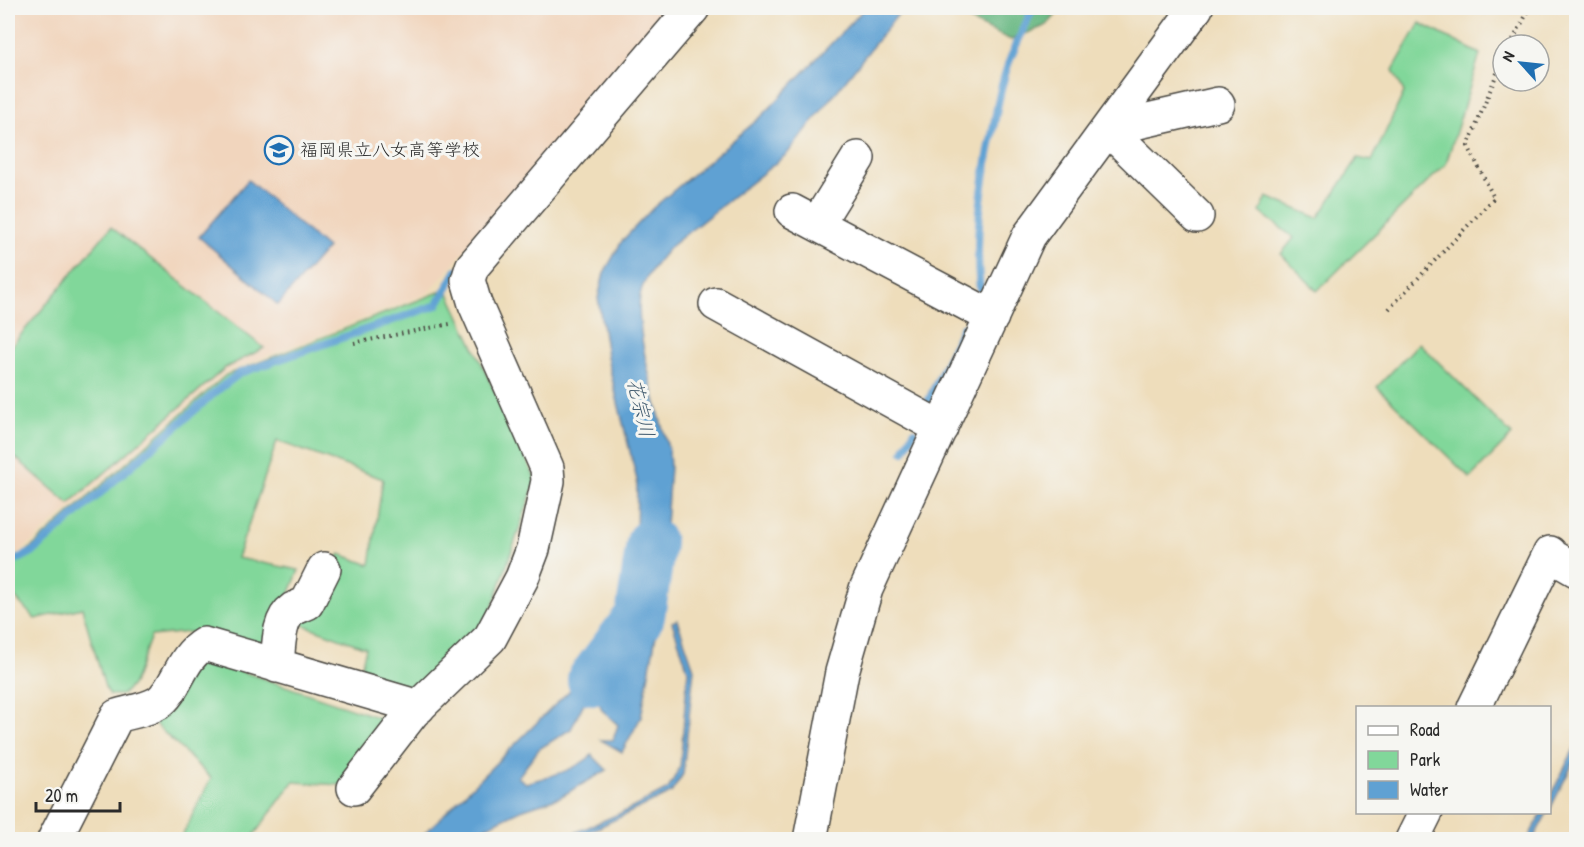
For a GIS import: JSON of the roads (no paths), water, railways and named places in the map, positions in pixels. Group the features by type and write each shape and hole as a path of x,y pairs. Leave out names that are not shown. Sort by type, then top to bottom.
{"street":[{"path":"354,788 418,707 490,638 526,569 533,549 548,481 547,468 481,317 468,280 472,267 693,8"},
{"path":"810,840 842,672 866,590 1029,236 1196,8"},
{"path":"1108,129 1218,104"},
{"path":"1108,129 1197,216"},
{"path":"858,158 805,218 993,317"},
{"path":"716,303 941,428"},
{"path":"1475,706 1559,560"},
{"path":"277,666 282,625 286,616 293,609 307,603 324,569"},
{"path":"54,840 117,716 157,703 164,697 194,650 204,644 418,707"},
{"path":"1412,840 1425,814"}],"water":[{"path":"865,8 903,8 787,154 671,246 651,271 642,288 639,303 643,344 669,452 670,467 660,613 626,607 636,539 637,480 608,362 598,298 604,273 622,241 653,208 763,115"},
{"path":"248,180 327,248 278,305 199,237"},
{"path":"677,620 694,669 683,774 671,793 574,839 561,839 630,809 668,789 680,767 688,670 672,622"},
{"path":"621,621 657,630 641,717 622,752 601,740 613,740 618,725 602,710 595,691 588,695 571,729 539,749 518,777 526,783 552,776 577,766 592,755 607,770 560,797 521,810 464,839 419,839 573,687"},
{"path":"1576,745 1576,757 1551,807 1551,795"},
{"path":"1540,814 1546,814 1533,839 1523,839 1529,837"}],"waterway":[{"path":"980,290 979,229 982,189 989,150 1006,70 1033,8"},
{"path":"8,562 34,551 240,373 437,305 457,270"},
{"path":"926,406 963,327"},
{"path":"904,451 914,432"},
{"name":"花宗川","path":"592,680 640,616 651,543"}],"place":[{"name":"福岡県立八女高等学校","path":"279,150"}]}
